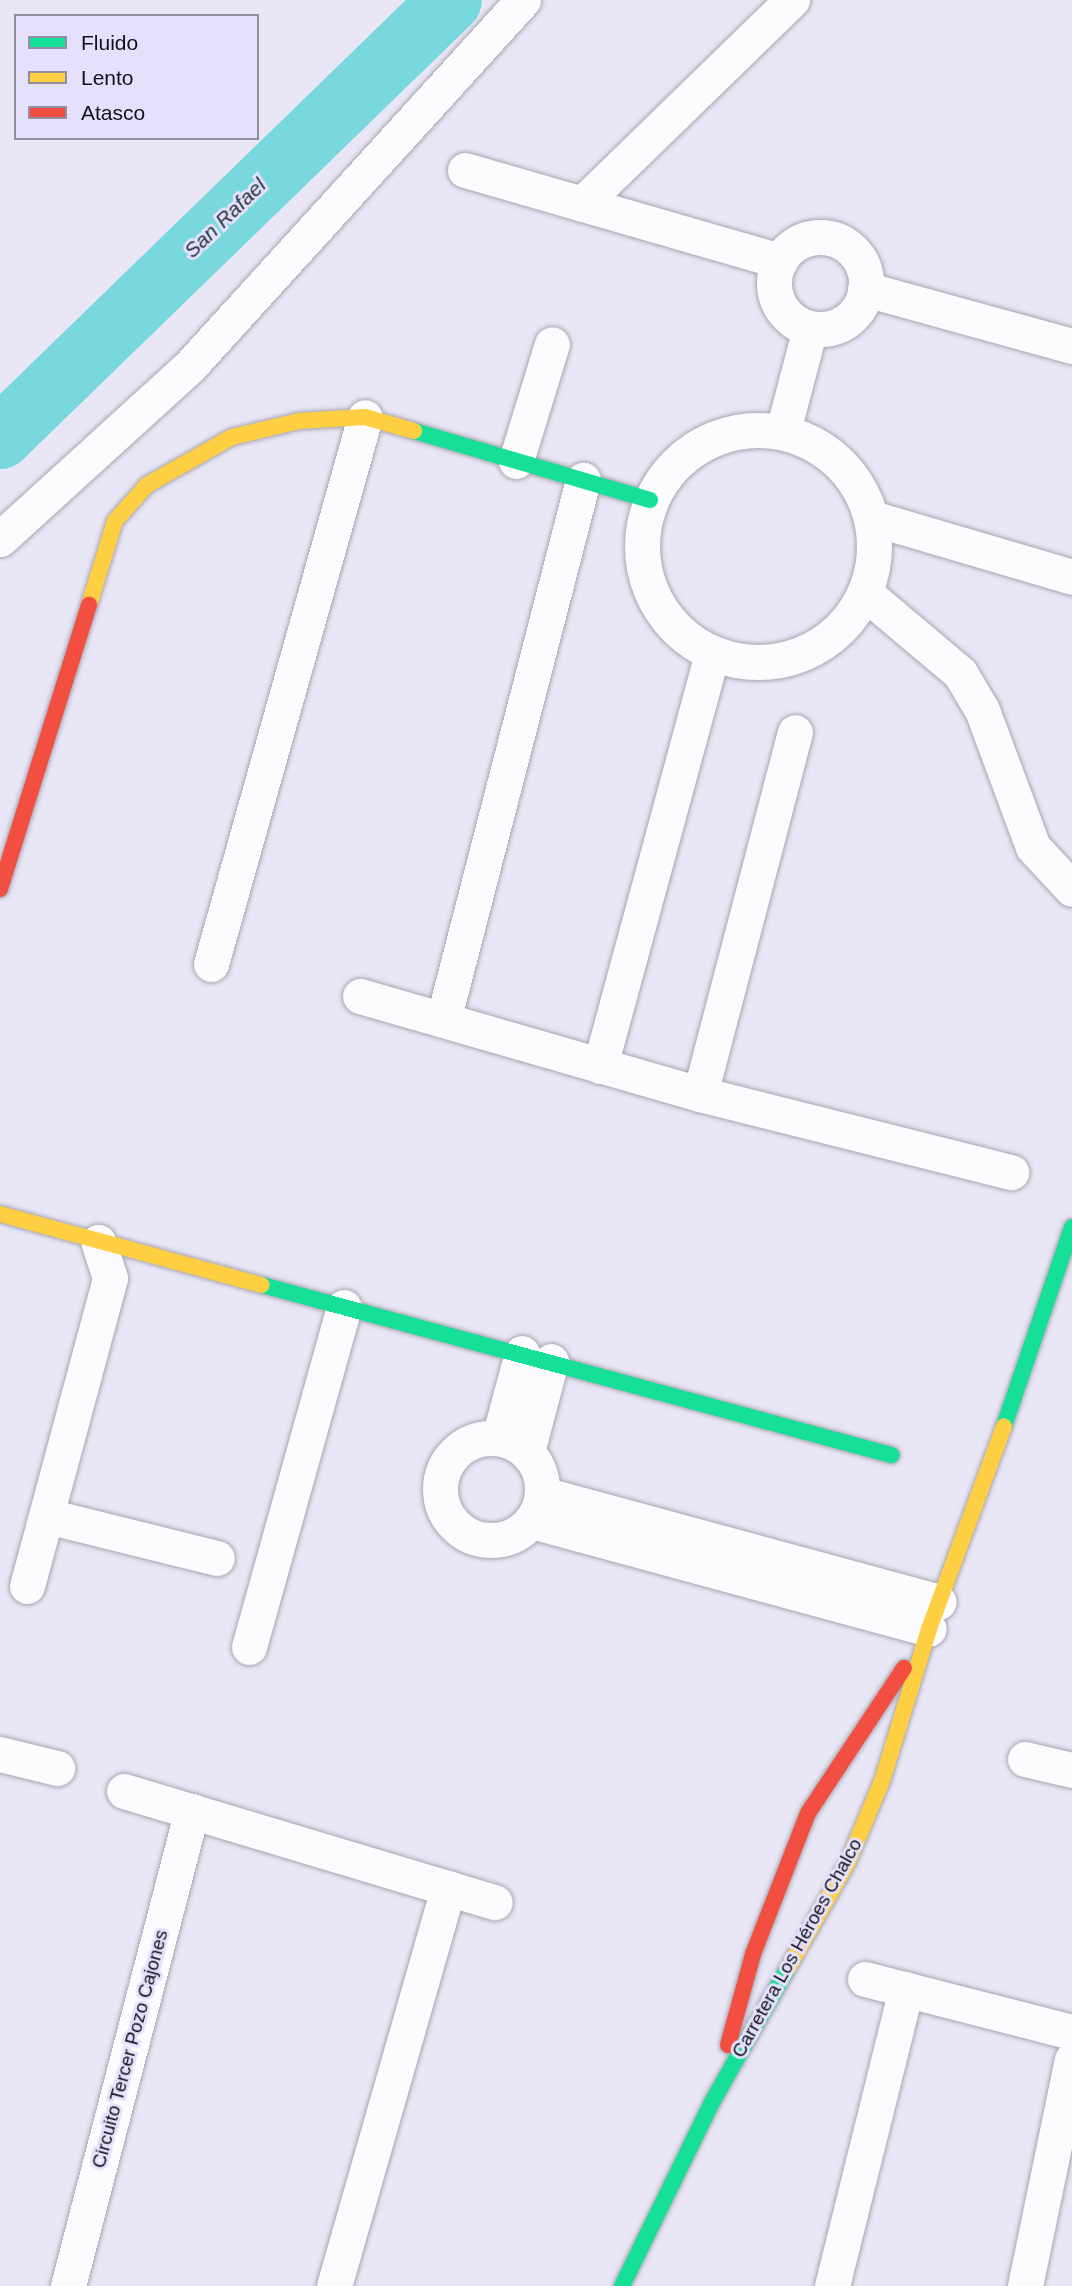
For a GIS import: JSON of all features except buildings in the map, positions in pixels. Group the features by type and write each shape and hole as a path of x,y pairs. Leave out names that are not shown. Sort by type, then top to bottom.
{"street":[{"path":"0,539 190,366 523,0"},
{"path":"582,204 792,0"},
{"path":"466,170 780,261"},
{"path":"826,236 847,244 862,261 865,289 862,305 847,322 826,329 810,328 785,314 775,294 775,271 785,251 804,239 826,236"},
{"path":"865,289 1072,346"},
{"path":"783,430 810,328"},
{"path":"516,461 552,344"},
{"path":"0,888 115,521 147,485 232,437 299,421 365,417 650,500"},
{"path":"211,964 365,417"},
{"path":"783,430 814,442 851,474 872,518 875,556 865,593 840,630 801,655 756,664 712,654 664,617 641,560 650,500 678,460 719,435 783,430"},
{"path":"444,1017 583,480"},
{"path":"872,518 1072,577"},
{"path":"865,593 960,673 982,710 1033,847 1072,889"},
{"path":"600,1066 712,654"},
{"path":"700,1094 795,733"},
{"path":"360,996 444,1017 700,1094 1011,1172"},
{"path":"0,1214 891,1455"},
{"name":"Carretera Los Héroes Chalco","path":"622,2286 711,2104 848,1862 882,1781 934,1615 1036,1341 1072,1227"},
{"path":"27,1586 110,1278 98,1242"},
{"name":"Carretera Los Héroes Chalco","path":"1036,1341 1072,1280"},
{"path":"249,1647 344,1307"},
{"path":"513,1445 536,1357"},
{"path":"475,1440 513,1445 540,1471 537,1508 513,1536 490,1541 467,1535 449,1519 440,1497 442,1473 455,1453 475,1440"},
{"path":"537,1508 934,1615"},
{"path":"47,1516 217,1558"},
{"name":"Carretera Los Héroes Chalco","path":"711,2104 754,1954 808,1813 934,1615"},
{"path":"0,1754 57,1768"},
{"path":"1025,1759 1072,1770"},
{"path":"124,1791 495,1902"},
{"name":"Circuito Tercer Pozo Cajones","path":"68,2286 192,1811"},
{"path":"334,2286 448,1888"},
{"path":"865,1979 1072,2032"},
{"path":"832,2286 906,1989"},
{"path":"1025,2286 1072,2060"}],"waterway":[{"name":"San Rafael","path":"0,437 450,0"}],"traffic: fast":[{"path":"414,431 650,500"},
{"path":"1004,1426 1072,1227"},
{"path":"262,1285 891,1455"},
{"path":"622,2286 711,2104 788,1968"}],"traffic: slow":[{"path":"89,605 115,521 147,485 232,437 299,421 365,417 414,431"},
{"path":"0,1214 262,1285"},
{"path":"788,1968 848,1862 882,1781 929,1629 1004,1426"}],"traffic: jam":[{"path":"0,889 89,605"},
{"path":"728,2045 753,1954 808,1813 904,1668"}]}
